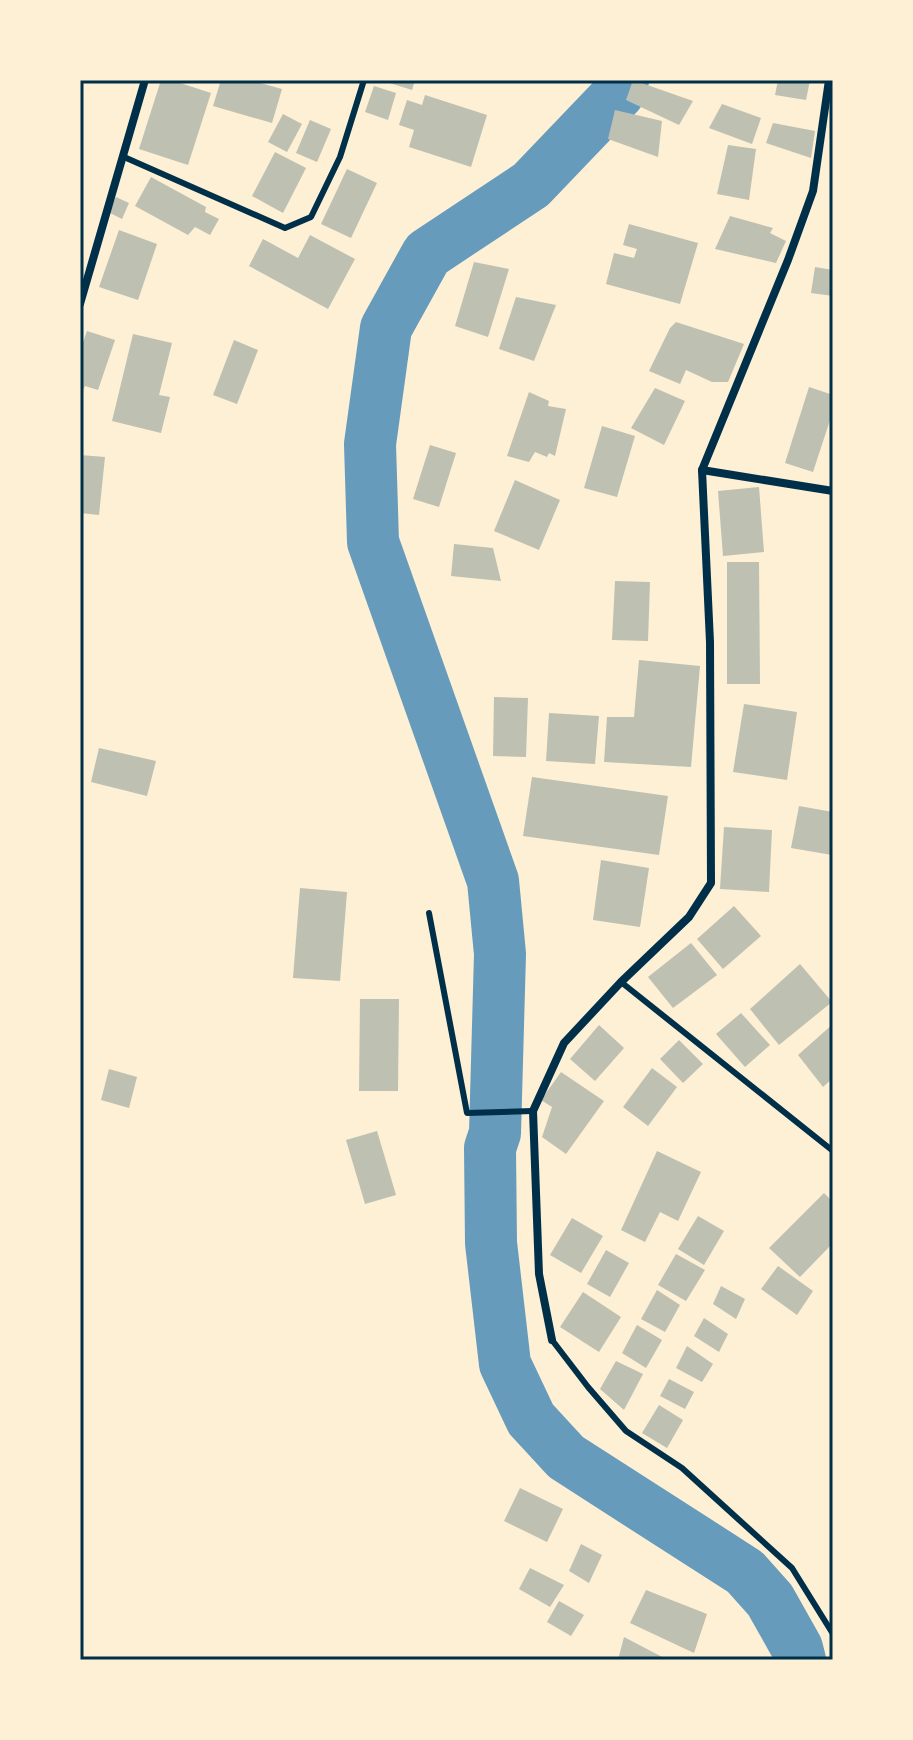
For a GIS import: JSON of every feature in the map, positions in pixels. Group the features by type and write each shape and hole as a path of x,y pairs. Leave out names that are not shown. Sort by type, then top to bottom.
{"street":[{"path":"80,304 145,80"},
{"path":"552,1340 539,1274 533,1111 564,1043 621,982 689,917 711,883 710,642 702,470 813,191 829,80"},
{"path":"702,470 833,491"}],"lane":[{"path":"124,157 285,228 311,217 340,157 364,80"},
{"path":"429,913 467,1113 533,1111"},
{"path":"621,982 833,1151"},
{"path":"552,1340 626,1431 682,1468 792,1568 833,1634"}],"building":[{"path":"161,80 171,80 211,93 188,165 139,149"},
{"path":"221,80 250,80 282,89 272,123 213,106"},
{"path":"380,80 415,80 412,90"},
{"path":"633,80 693,101 679,125 626,100"},
{"path":"778,80 810,80 806,100 775,95"},
{"path":"374,86 396,93 388,120 365,112"},
{"path":"425,95 487,115 471,167 409,147 414,130 399,125 407,100 422,105"},
{"path":"722,104 761,118 752,144 709,128"},
{"path":"615,110 662,121 658,157 608,139"},
{"path":"283,114 302,124 287,152 268,142"},
{"path":"310,120 331,129 317,162 296,153"},
{"path":"773,123 815,131 811,158 766,143"},
{"path":"728,145 756,149 749,200 717,194"},
{"path":"275,152 306,168 283,213 252,196"},
{"path":"347,169 377,183 351,238 321,224"},
{"path":"151,177 206,207 205,212 219,219 210,235 195,227 188,235 135,206"},
{"path":"116,197 129,203 122,219 108,212"},
{"path":"730,216 773,228 770,233 786,241 776,263 715,249"},
{"path":"629,224 698,243 680,304 606,284 614,253 634,258 637,249 623,245"},
{"path":"119,230 157,244 138,300 99,287"},
{"path":"310,235 355,259 328,309 249,266 263,239 298,258"},
{"path":"474,262 509,269 488,337 455,326"},
{"path":"815,267 833,270 833,296 811,293"},
{"path":"516,297 556,305 534,361 499,349"},
{"path":"676,322 744,344 728,382 712,382 686,370 680,384 649,371"},
{"path":"87,331 115,340 98,390 85,386 80,397 80,351"},
{"path":"133,334 172,343 159,395 170,397 161,433 112,421"},
{"path":"234,340 258,350 237,404 213,395"},
{"path":"809,387 833,395 833,411 813,472 785,463"},
{"path":"655,388 685,401 664,445 631,428"},
{"path":"529,392 549,401 548,406 566,409 555,456 549,453 547,457 535,452 529,462 507,456"},
{"path":"602,426 635,436 617,497 584,488"},
{"path":"430,445 456,453 439,507 413,499"},
{"path":"80,455 105,457 99,515 80,513"},
{"path":"515,480 560,500 539,550 494,531"},
{"path":"759,487 764,552 723,556 718,491"},
{"path":"454,544 493,548 501,581 451,576"},
{"path":"727,562 759,562 760,684 727,684"},
{"path":"615,581 650,582 648,641 612,640"},
{"path":"639,660 700,666 691,767 604,762 607,717 634,717"},
{"path":"494,697 528,698 526,757 493,756"},
{"path":"744,704 797,712 787,780 733,772"},
{"path":"549,713 599,716 595,764 546,761"},
{"path":"99,748 156,761 147,796 91,782"},
{"path":"532,777 668,796 659,855 523,836"},
{"path":"799,806 833,812 832,855 791,848"},
{"path":"724,827 772,830 769,892 720,889"},
{"path":"601,860 649,868 640,927 593,920"},
{"path":"300,888 347,892 340,981 293,978"},
{"path":"734,906 761,936 723,969 697,939"},
{"path":"691,943 717,975 673,1008 648,977"},
{"path":"800,964 832,1002 779,1045 750,1009"},
{"path":"360,999 399,999 398,1091 359,1091"},
{"path":"741,1013 770,1045 745,1067 716,1034"},
{"path":"833,1024 833,1078 823,1087 798,1055"},
{"path":"599,1025 624,1048 595,1081 570,1059"},
{"path":"679,1040 703,1064 683,1083 660,1059"},
{"path":"652,1068 677,1087 648,1126 623,1107"},
{"path":"109,1069 137,1077 129,1108 101,1100"},
{"path":"561,1072 604,1101 566,1154 542,1137 552,1107 541,1100"},
{"path":"377,1131 396,1195 365,1204 346,1140"},
{"path":"657,1151 701,1172 678,1221 660,1212 645,1242 621,1230"},
{"path":"824,1193 833,1202 833,1243 800,1277 769,1248"},
{"path":"698,1216 724,1231 704,1265 678,1249"},
{"path":"572,1218 603,1236 581,1273 550,1255"},
{"path":"606,1250 629,1263 610,1297 587,1284"},
{"path":"676,1254 705,1270 686,1301 658,1285"},
{"path":"778,1266 813,1291 797,1315 761,1289"},
{"path":"721,1286 745,1299 736,1319 713,1304"},
{"path":"657,1290 680,1305 665,1332 641,1319"},
{"path":"583,1292 621,1317 599,1352 560,1327"},
{"path":"704,1318 728,1334 719,1352 694,1336"},
{"path":"637,1325 662,1340 646,1368 622,1353"},
{"path":"687,1346 713,1364 702,1382 676,1368"},
{"path":"616,1361 643,1374 624,1410 600,1389"},
{"path":"669,1379 694,1392 685,1409 660,1396"},
{"path":"659,1405 683,1420 667,1448 642,1433"},
{"path":"520,1488 563,1509 547,1542 504,1521"},
{"path":"581,1544 602,1555 589,1583 569,1571"},
{"path":"530,1568 564,1585 550,1607 519,1589"},
{"path":"646,1590 707,1614 694,1653 630,1623"},
{"path":"559,1601 584,1615 571,1636 547,1622"},
{"path":"624,1637 668,1660 618,1660"}],"waterway":[{"path":"623,80 619,93 531,185 427,254 386,328 370,444 373,542 493,881 500,954 495,1133 490,1148 491,1243 505,1364 531,1419 566,1457 745,1572 770,1600 797,1648 800,1660"}]}
